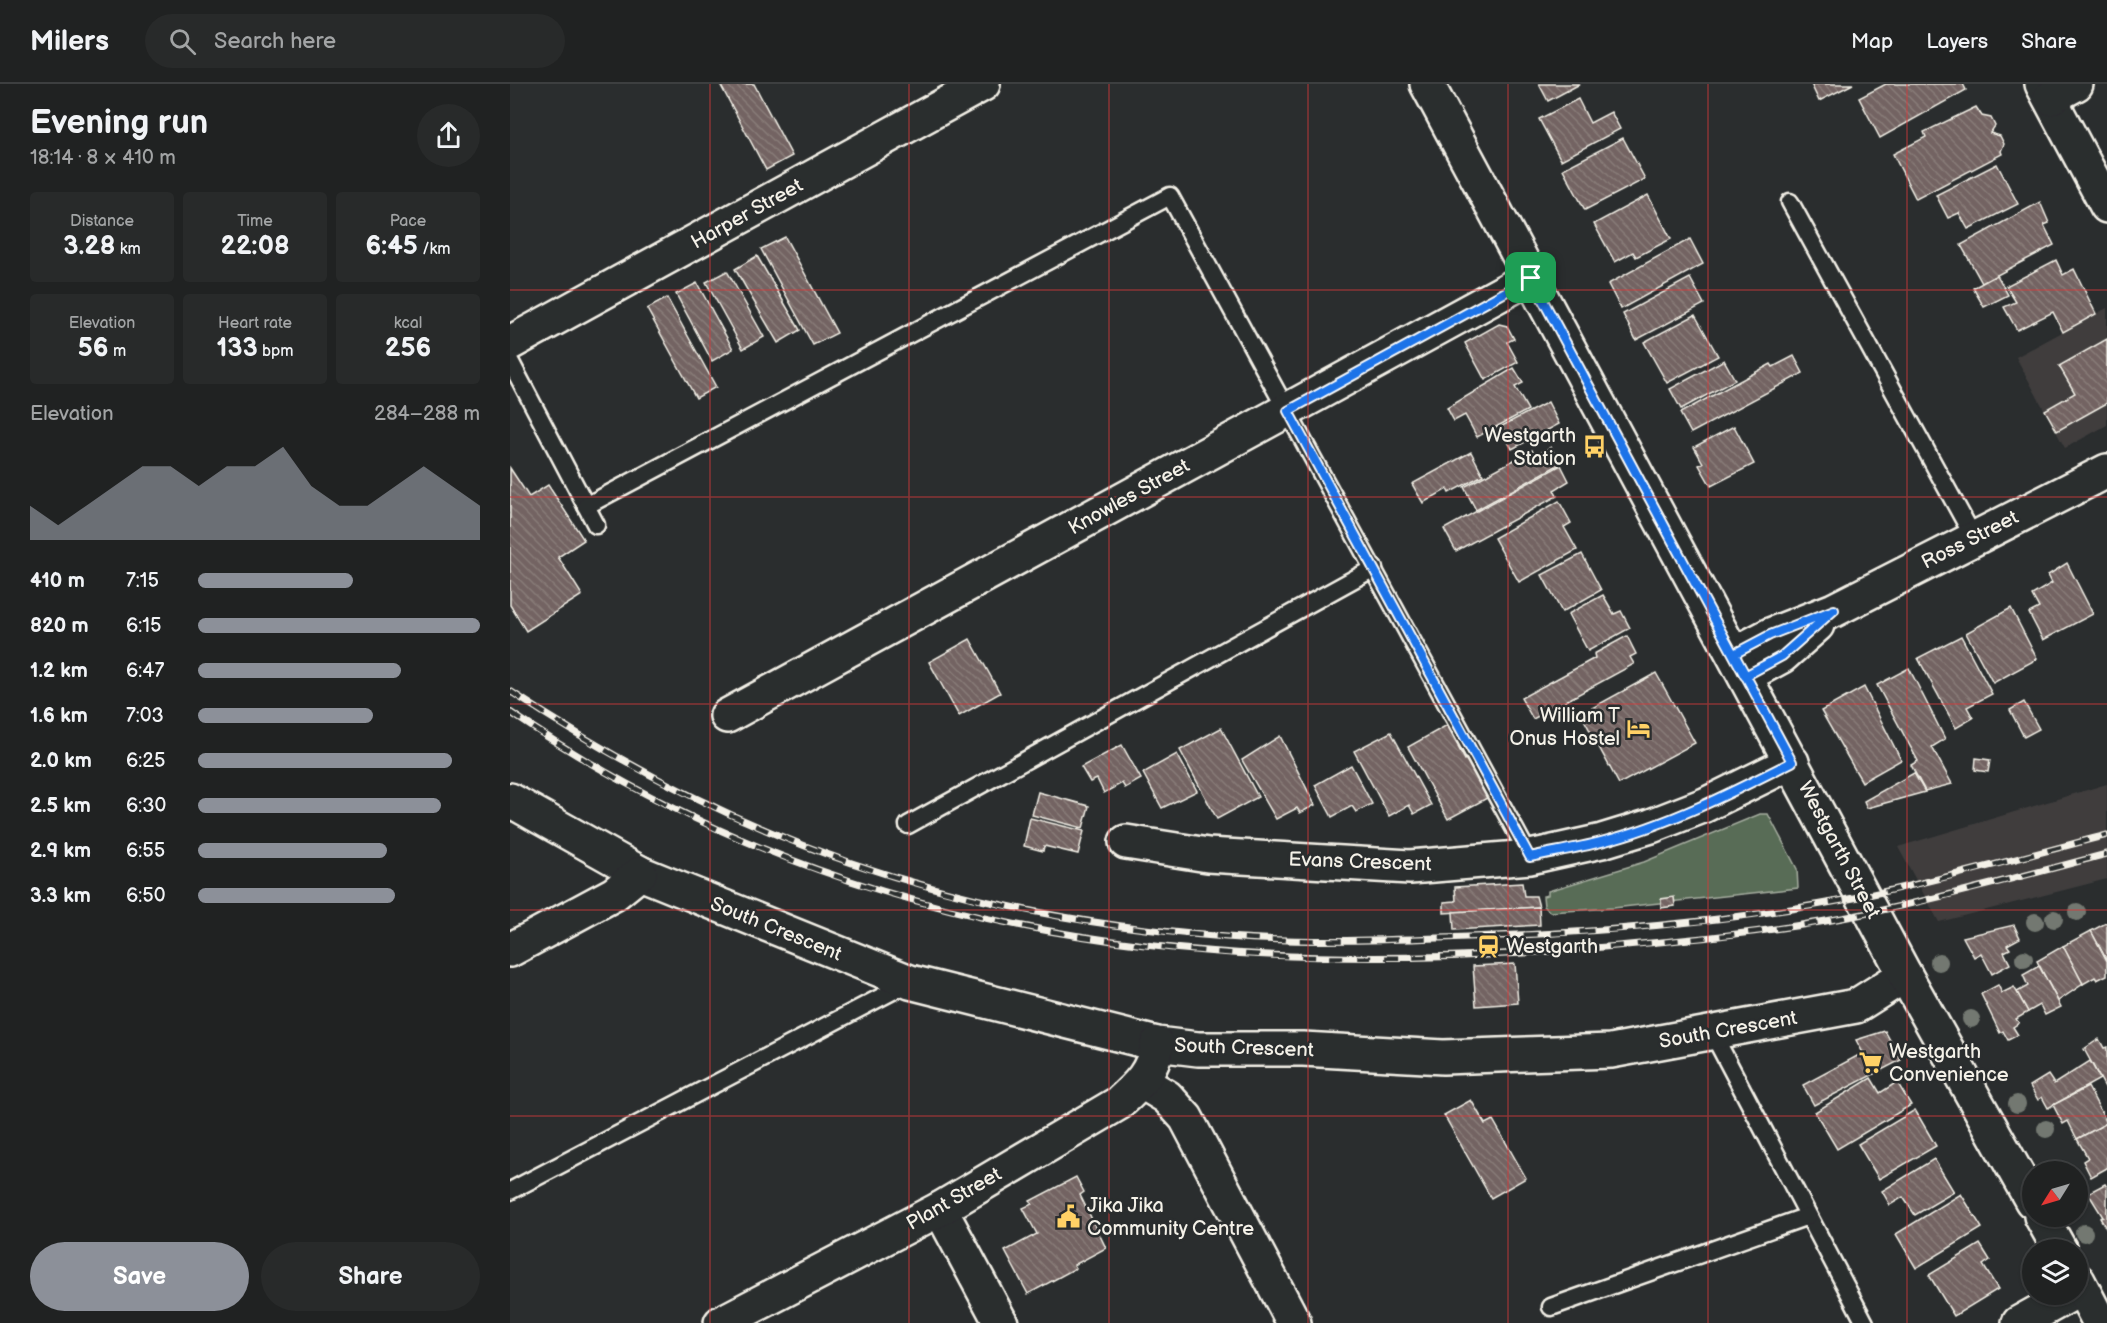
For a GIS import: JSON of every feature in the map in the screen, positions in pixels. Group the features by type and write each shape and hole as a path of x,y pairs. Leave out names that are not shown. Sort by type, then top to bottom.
{"street":[{"name":"Harper Street","path":"510,343 983,84"},
{"name":"Westgarth Street","path":"1427,84 1905,975 2022,1183"},
{"path":"2056,89 2107,206"},
{"name":"Knowles Street","path":"727,716 1531,278"},
{"name":"Ross Street","path":"1739,665 1782,656 1834,610 2107,471"},
{"name":"Evans Crescent","path":"1126,842 1208,855 1410,867 1530,857 1602,841 1651,826 1705,805 1792,762"},
{"name":"South Crescent","path":"510,800 640,873 910,982 1156,1044 1198,1049 1303,1049 1443,1057 1611,1051 1856,1006 1905,975"},
{"path":"510,950 614,894 640,873"},
{"name":"Plant Street","path":"722,1323 940,1209 1119,1103 1142,1082 1154,1061 1156,1044"},
{"path":"1142,1082 1167,1097 1186,1118 1294,1323"},
{"path":"940,1209 1001,1323"},
{"path":"2019,1323 2050,1305"},
{"path":"2088,1305 2100,1323"}],"lane":[{"path":"586,506 1170,196 1530,857"},
{"path":"1790,202 1974,538"},
{"path":"510,361 596,525"},
{"path":"908,825 1374,567"},
{"path":"510,1191 910,982"},
{"path":"1712,1032 1865,1323"},
{"path":"1551,1307 1808,1216"}],"shaded area":[{"path":"2107,308 2107,425 2065,448 2016,357"},
{"path":"2107,784 2107,879 1939,922 1898,847"}],"green space":[{"path":"1760,814 1768,814 1797,869 1798,888 1613,908 1550,912 1544,906 1543,896 1548,895 1548,891 1644,862"}],"building":[{"path":"720,84 754,84 792,156 766,170"},
{"path":"1539,84 1580,84 1548,101"},
{"path":"1811,84 1853,84 1819,101"},
{"path":"1886,84 1963,84 1966,90 1880,138 1859,98"},
{"path":"1578,99 1590,123 1611,112 1620,129 1561,160 1539,119"},
{"path":"1976,107 1982,116 1991,118 1995,126 1990,133 2000,136 2004,144 2002,154 1916,199 1893,154 1926,137 1924,132"},
{"path":"1623,138 1645,179 1585,210 1563,169"},
{"path":"1997,164 2018,204 1968,229 1959,213 1948,218 1936,195"},
{"path":"1648,195 1671,239 1636,257 1633,252 1615,262 1594,224"},
{"path":"2040,202 2049,223 2044,225 2054,245 1982,283 1961,245"},
{"path":"785,237 837,333 813,345 761,249"},
{"path":"1690,239 1703,264 1621,309 1608,284"},
{"path":"757,256 800,330 778,343 735,269"},
{"path":"2056,260 2063,275 2074,269 2096,314 2063,332 2053,312 2017,330 2004,307 2016,302 2006,286"},
{"path":"727,271 764,337 743,349 706,282"},
{"path":"1997,275 2008,295 1984,307 1973,288"},
{"path":"1690,278 1704,304 1636,340 1623,314"},
{"path":"697,283 733,349 712,361 676,294"},
{"path":"667,298 716,387 696,398 647,309"},
{"path":"1695,315 1718,356 1667,383 1644,342"},
{"path":"1499,324 1507,326 1514,339 1507,342 1518,362 1485,380 1465,343"},
{"path":"2107,339 2107,403 2057,431 2045,410 2075,393 2059,366"},
{"path":"1794,356 1803,373 1691,433 1680,413 1771,364 1773,367"},
{"path":"1724,360 1735,380 1681,409 1670,389"},
{"path":"1514,368 1523,383 1515,387 1528,410 1477,437 1465,415 1454,421 1447,408"},
{"path":"1548,402 1559,424 1512,449 1500,427"},
{"path":"1734,426 1754,464 1711,486 1699,465 1703,463 1694,447"},
{"path":"1551,447 1560,464 1476,510 1464,487 1532,450 1535,456"},
{"path":"1471,452 1483,475 1449,493 1447,489 1423,503 1412,484"},
{"path":"1561,465 1569,481 1554,490 1557,496 1456,551 1444,529"},
{"path":"510,468 529,497 548,485 584,540 558,557 582,595 526,631 510,605"},
{"path":"1559,501 1571,523 1564,527 1577,550 1519,582 1494,538"},
{"path":"1582,554 1601,590 1562,612 1542,575"},
{"path":"2067,563 2093,614 2043,640 2029,613 2039,608 2032,595 2052,583 2048,575"},
{"path":"1603,595 1614,614 1621,611 1630,628 1588,651 1568,614"},
{"path":"2011,608 2037,659 1993,683 1966,633"},
{"path":"1627,636 1636,654 1630,657 1634,664 1533,719 1521,698 1595,658 1594,654"},
{"path":"1961,636 1992,694 1967,707 1973,718 1956,728 1918,658"},
{"path":"970,639 1000,693 959,716 929,662"},
{"path":"1909,668 1945,739 1932,747 1952,784 1925,791 1911,765 1918,761 1877,685"},
{"name":"William T Onus Hostel","path":"1656,673 1695,743 1619,784 1581,714"},
{"path":"1864,687 1901,760 1862,782 1821,711"},
{"path":"2024,702 2039,729 2024,737 2010,710"},
{"path":"1449,724 1461,746 1458,747 1465,760 1468,758 1489,797 1448,819 1408,747"},
{"path":"1221,728 1258,797 1217,819 1180,750"},
{"path":"1391,732 1431,805 1414,814 1409,805 1389,816 1354,751"},
{"path":"1280,736 1315,805 1300,813 1297,808 1276,819 1242,760"},
{"path":"1122,745 1141,779 1125,788 1122,783 1104,793 1097,779 1090,782 1081,767"},
{"path":"1177,754 1197,791 1162,808 1143,773"},
{"path":"1976,758 1990,760 1988,772 1975,770"},
{"path":"1351,765 1372,804 1356,812 1352,806 1332,817 1315,785"},
{"path":"1914,773 1925,792 1867,808 1864,801"},
{"path":"1038,792 1089,806 1083,828 1032,815"},
{"path":"1030,818 1084,831 1078,854 1044,846 1043,851 1024,846"},
{"path":"1522,883 1524,896 1536,896 1539,907 1444,913 1444,902 1456,901 1455,887"},
{"path":"1674,897 1675,906 1661,908 1661,899"},
{"path":"1539,907 1540,925 1454,930 1453,912"},
{"path":"2106,923 2107,925 2107,961 2091,931"},
{"path":"2014,925 2020,938 2007,945 2010,949 2004,952 2010,964 1992,974 1981,953 1974,957 1963,937"},
{"path":"2091,931 2107,961 2107,975 2097,980 2095,977 2083,984 2063,946"},
{"path":"2063,946 2083,984 2058,1001 2037,961"},
{"path":"1515,964 1518,1003 1476,1006 1473,966"},
{"path":"2039,966 2061,1007 2045,1015 2040,1005 2028,1012 2017,992 2028,986 2023,975"},
{"path":"1998,985 2002,993 2014,987 2028,1012 2016,1019 2019,1023 2013,1027 2018,1035 2008,1040 2003,1031 2000,1033 1981,994"},
{"path":"1885,1031 1901,1060 1814,1105 1803,1085 1863,1053 1856,1040"},
{"path":"2099,1039 2104,1048 2107,1047 2107,1091 2084,1049"},
{"path":"2090,1061 2100,1079 2048,1108 2042,1097 2038,1100 2030,1086 2048,1075 2054,1084"},
{"path":"1871,1078 1880,1093 1897,1082 1911,1105 1837,1149 1815,1112"},
{"path":"2088,1087 2107,1123 2077,1139 2068,1121 2063,1124 2053,1105"},
{"path":"1471,1100 1485,1124 1493,1120 1526,1178 1491,1198 1444,1115"},
{"path":"1915,1110 1936,1146 1879,1179 1858,1144"},
{"path":"2107,1123 2107,1168 2091,1177 2088,1171 2088,1161 2083,1161 2088,1158 2077,1139"},
{"path":"1934,1159 1954,1192 1915,1215 1903,1197 1890,1205 1882,1191"},
{"path":"1076,1177 1084,1192 1080,1195 1106,1248 1074,1265 1076,1268 1028,1294 1005,1251 1037,1234 1023,1208 1032,1204 1030,1201"},
{"path":"2105,1184 2107,1187 2107,1230 2100,1218 2103,1217 2088,1193"},
{"path":"1961,1194 1982,1228 1916,1268 1896,1234"},
{"path":"1980,1244 1990,1260 1983,1265 1998,1289 1954,1316 1929,1275"}],"railway":[{"path":"510,691 595,744 679,790 764,829 851,863 940,890 1032,911 1127,927 1226,937 1377,940 1567,933 1667,925 1766,913 1864,896 1956,875 2107,835"},
{"path":"510,712 632,787 758,846 886,892 1016,925 1150,946 1286,956 1425,957 1567,950 1682,940 1797,926 1873,912 2107,854"}],"place":[{"name":"Westgarth Station","path":"1594,447"},
{"name":"William T Onus Hostel","path":"1638,728"},
{"name":"Westgarth","path":"1488,947"},
{"name":"Westgarth Convenience","path":"1871,1063"},
{"name":"Jika Jika Community Centre","path":"1069,1217"}],"route":[{"path":"1531,278 1288,411 1530,857 1602,841 1651,826 1705,805 1792,762 1745,676 1734,654 1770,635 1834,610 1782,656 1745,676 1531,278"}]}
